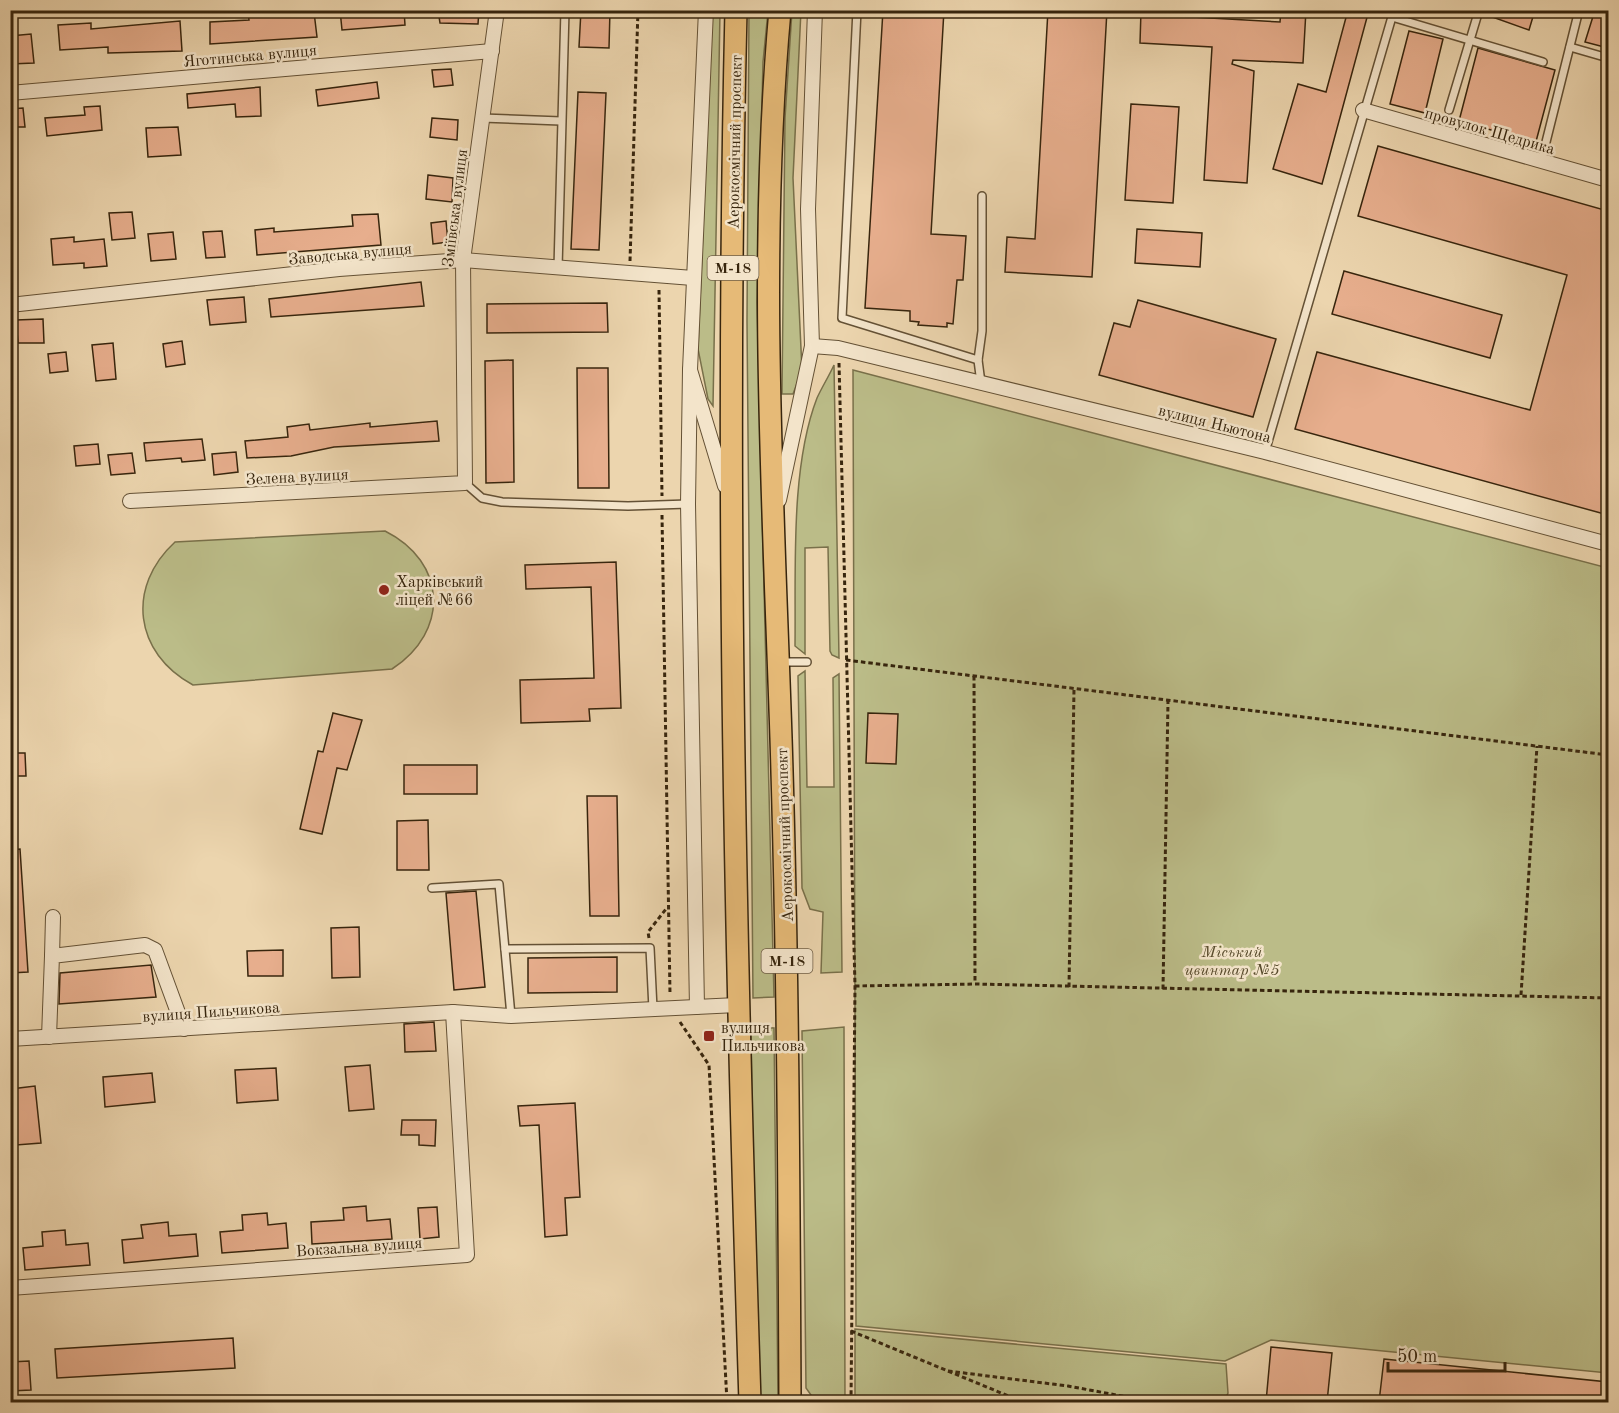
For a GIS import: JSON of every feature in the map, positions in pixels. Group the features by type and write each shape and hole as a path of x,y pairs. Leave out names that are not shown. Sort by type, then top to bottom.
{"main road":[{"name":"Аерокосмічний проспект","path":"736,10 732,525 737,1005 750,1402"},
{"name":"Аерокосмічний проспект","path":"780,10 772,174 769,319 787,936 790,1402"}],"street":[{"name":"Зміївська вулиця","path":"465,483 463,260 497,10"},
{"name":"Аерокосмічний проспект","path":"697,1007 688,504 693,278 706,10"},
{"name":"Аерокосмічний проспект","path":"774,520 812,346 808,209 815,10"},
{"name":"Яготинська вулиця","path":"10,93 492,51"},
{"name":"провулок Щедрика","path":"1363,110 1608,180"},
{"name":"Заводська вулиця","path":"10,305 339,269 463,260 693,278"},
{"name":"вулиця Ньютона","path":"812,346 838,348 1265,452 1608,544"},
{"name":"Аерокосмічний проспект","path":"690,370 720,464 732,525"},
{"name":"Зелена вулиця","path":"130,501 465,483"},
{"path":"49,1037 52,917"},
{"path":"52,956 145,945 155,951 184,1029"},
{"name":"вулиця Пильчикова","path":"10,1040 453,1012 511,1016 737,1005"},
{"name":"Вокзальна вулиця","path":"10,1288 467,1255 453,1012"}],"lane":[{"path":"558,268 565,10"},
{"path":"857,10 842,318 978,360"},
{"path":"1449,110 1479,10"},
{"path":"1541,162 1579,10"},
{"path":"1265,452 1363,110 1393,14 1543,62"},
{"path":"1570,47 1608,58"},
{"path":"482,118 561,121"},
{"path":"981,384 978,360 982,331 982,196"},
{"path":"465,483 482,498 502,502 688,504"},
{"path":"778,662 807,662"},
{"path":"432,888 500,884 511,1016"},
{"path":"505,949 650,948 654,1009"}],"path":[{"path":"630,274 638,10"},
{"path":"659,276 670,1008 710,1065 727,1402"},
{"path":"839,361 855,986 851,1402"},
{"path":"846,660 1608,755"},
{"path":"974,676 975,984"},
{"path":"1069,987 1074,689"},
{"path":"1163,989 1168,701"},
{"path":"1521,995 1537,746"},
{"path":"648,932 667,908"},
{"path":"855,986 975,984 1608,998"},
{"path":"851,1331 1023,1402"},
{"path":"948,1371 1068,1386 1154,1402"}],"green space":[{"path":"801,10 793,178 802,370 793,394 782,394 785,118 792,11"},
{"path":"712,11 720,11 713,406 708,399 698,349"},
{"path":"749,11 768,11 763,62 757,302 774,997 753,998 747,321"},
{"path":"834,365 839,658 832,655 830,651 828,547 805,548 805,654 795,646 796,520 802,456 817,398"},
{"name":"Міський цвинтар №5","path":"853,370 1608,568 1608,1373 1271,1340 1225,1361 856,1326"},
{"path":"385,531 405,544 420,560 430,578 434,597 432,617 424,636 411,653 392,669 193,685 173,672 158,655 148,638 144,618 144,599 149,579 159,560 175,542"},
{"path":"805,671 807,787 834,787 833,678 839,674 842,972 821,973 823,912 810,909 802,888 798,676"},
{"path":"751,1027 774,1028 778,1402 756,1402"},
{"path":"844,1027 845,1402 816,1402 806,1388 802,1031"},
{"path":"855,1329 1226,1364 1228,1393 1224,1402 855,1402"}],"building":[{"path":"340,10 404,10 405,25 342,30"},
{"path":"438,10 479,10 478,24 440,23"},
{"path":"581,10 610,10 609,48 579,47"},
{"path":"883,10 944,10 931,234 966,236 963,280 957,280 953,324 947,323 947,327 918,325 919,322 910,321 910,311 865,308"},
{"path":"1048,10 1107,10 1092,277 1005,272 1007,237 1035,239"},
{"path":"1193,10 1193,17 1280,22 1281,10 1306,10 1303,63 1233,60 1232,64 1254,71 1247,183 1204,180 1212,47 1140,43 1141,11"},
{"path":"1348,10 1369,10 1322,184 1273,169 1298,84 1326,92"},
{"path":"1485,10 1535,10 1529,30 1484,14"},
{"path":"1595,10 1608,10 1608,48 1585,42"},
{"path":"273,11 274,15 314,12 317,37 210,44 210,22 249,20 248,13"},
{"path":"180,21 182,51 108,53 108,47 60,50 58,25 91,23 91,29"},
{"path":"1409,31 1443,39 1425,113 1390,104"},
{"path":"31,34 34,63 10,64 10,36"},
{"path":"1478,48 1555,70 1534,149 1500,140 1502,133 1459,121"},
{"path":"451,69 453,85 434,87 432,70"},
{"path":"377,82 379,98 318,106 316,90"},
{"path":"260,87 261,116 236,117 235,104 188,108 187,94"},
{"path":"578,92 606,93 599,250 571,249"},
{"path":"1131,104 1179,107 1173,203 1125,200"},
{"path":"100,106 102,130 47,136 45,118 85,115 84,107"},
{"path":"23,108 25,127 10,127 10,109"},
{"path":"432,118 458,120 457,140 430,137"},
{"path":"178,127 181,155 148,157 146,128"},
{"path":"1378,146 1608,211 1608,413 1603,432 1608,434 1608,515 1295,429 1317,352 1530,410 1567,275 1358,216"},
{"path":"428,175 453,178 452,202 426,199"},
{"path":"132,212 135,238 112,240 109,213"},
{"path":"378,214 381,245 257,255 255,230 274,228 274,232 353,226 352,215"},
{"path":"446,221 448,242 433,244 431,223"},
{"path":"1137,229 1202,233 1200,267 1135,263"},
{"path":"222,231 225,257 206,258 203,232"},
{"path":"173,232 176,259 151,261 148,234"},
{"path":"74,237 74,242 104,239 107,266 84,268 84,263 53,265 51,239"},
{"path":"1344,271 1502,315 1490,358 1332,314"},
{"path":"421,282 424,306 271,317 269,299"},
{"path":"244,297 246,322 210,325 207,300"},
{"path":"1138,300 1276,339 1253,417 1099,375 1114,323 1130,327"},
{"path":"607,303 608,332 487,333 487,304"},
{"path":"43,319 44,343 18,343 16,320"},
{"path":"182,341 185,364 166,367 163,344"},
{"path":"113,343 116,379 96,381 92,345"},
{"path":"66,352 68,371 50,373 48,354"},
{"path":"513,360 514,482 486,483 485,361"},
{"path":"577,368 608,368 609,488 578,488"},
{"path":"437,421 439,441 334,447 291,456 247,458 245,441 288,437 287,427 309,424 310,430 370,423 370,427"},
{"path":"202,439 205,460 182,462 181,458 146,461 144,443"},
{"path":"98,444 100,464 76,466 74,446"},
{"path":"236,452 238,472 214,475 212,454"},
{"path":"132,453 135,473 111,475 108,455"},
{"path":"616,562 621,708 589,709 590,721 521,723 520,680 594,678 591,587 526,589 525,565"},
{"path":"333,713 362,720 347,770 337,768 322,834 300,829 318,751 323,752"},
{"path":"868,713 898,714 896,764 866,763"},
{"path":"10,753 25,753 26,776 10,776"},
{"path":"404,765 477,765 477,794 404,794"},
{"path":"587,796 617,796 619,916 590,916"},
{"path":"428,820 429,870 397,870 397,821"},
{"path":"20,849 28,972 10,973 10,850"},
{"path":"476,891 485,987 454,990 446,893"},
{"path":"359,927 360,977 332,978 331,928"},
{"path":"283,950 283,976 248,976 247,951"},
{"path":"617,957 617,992 528,993 528,958"},
{"path":"151,965 156,997 59,1004 60,973"},
{"path":"434,1022 436,1051 405,1052 404,1024"},
{"path":"370,1065 374,1109 349,1111 345,1067"},
{"path":"276,1068 278,1100 237,1103 235,1070"},
{"path":"152,1073 155,1102 105,1107 103,1077"},
{"path":"35,1086 41,1143 16,1145 11,1089"},
{"path":"575,1103 580,1197 565,1198 567,1235 545,1237 539,1125 520,1126 518,1106"},
{"path":"402,1120 436,1120 435,1146 419,1145 419,1135 401,1135"},
{"path":"366,1206 367,1221 390,1219 392,1239 312,1244 311,1222 344,1220 343,1208"},
{"path":"437,1207 439,1237 420,1239 418,1208"},
{"path":"267,1213 268,1225 286,1223 288,1248 222,1253 220,1232 243,1230 242,1215"},
{"path":"168,1222 169,1236 196,1234 198,1256 124,1263 122,1240 143,1238 141,1225"},
{"path":"65,1230 66,1245 88,1243 90,1265 25,1270 23,1248 43,1246 42,1232"},
{"path":"233,1338 235,1368 57,1378 55,1349"},
{"path":"1271,1347 1332,1353 1327,1402 1266,1402"},
{"path":"1384,1359 1608,1382 1608,1402 1379,1402"},
{"path":"29,1361 31,1390 10,1391 10,1362"}],"place":[{"name":"Харківський ліцей №66","path":"384,590"},
{"name":"вулиця Пильчикова","path":"709,1036"}]}
